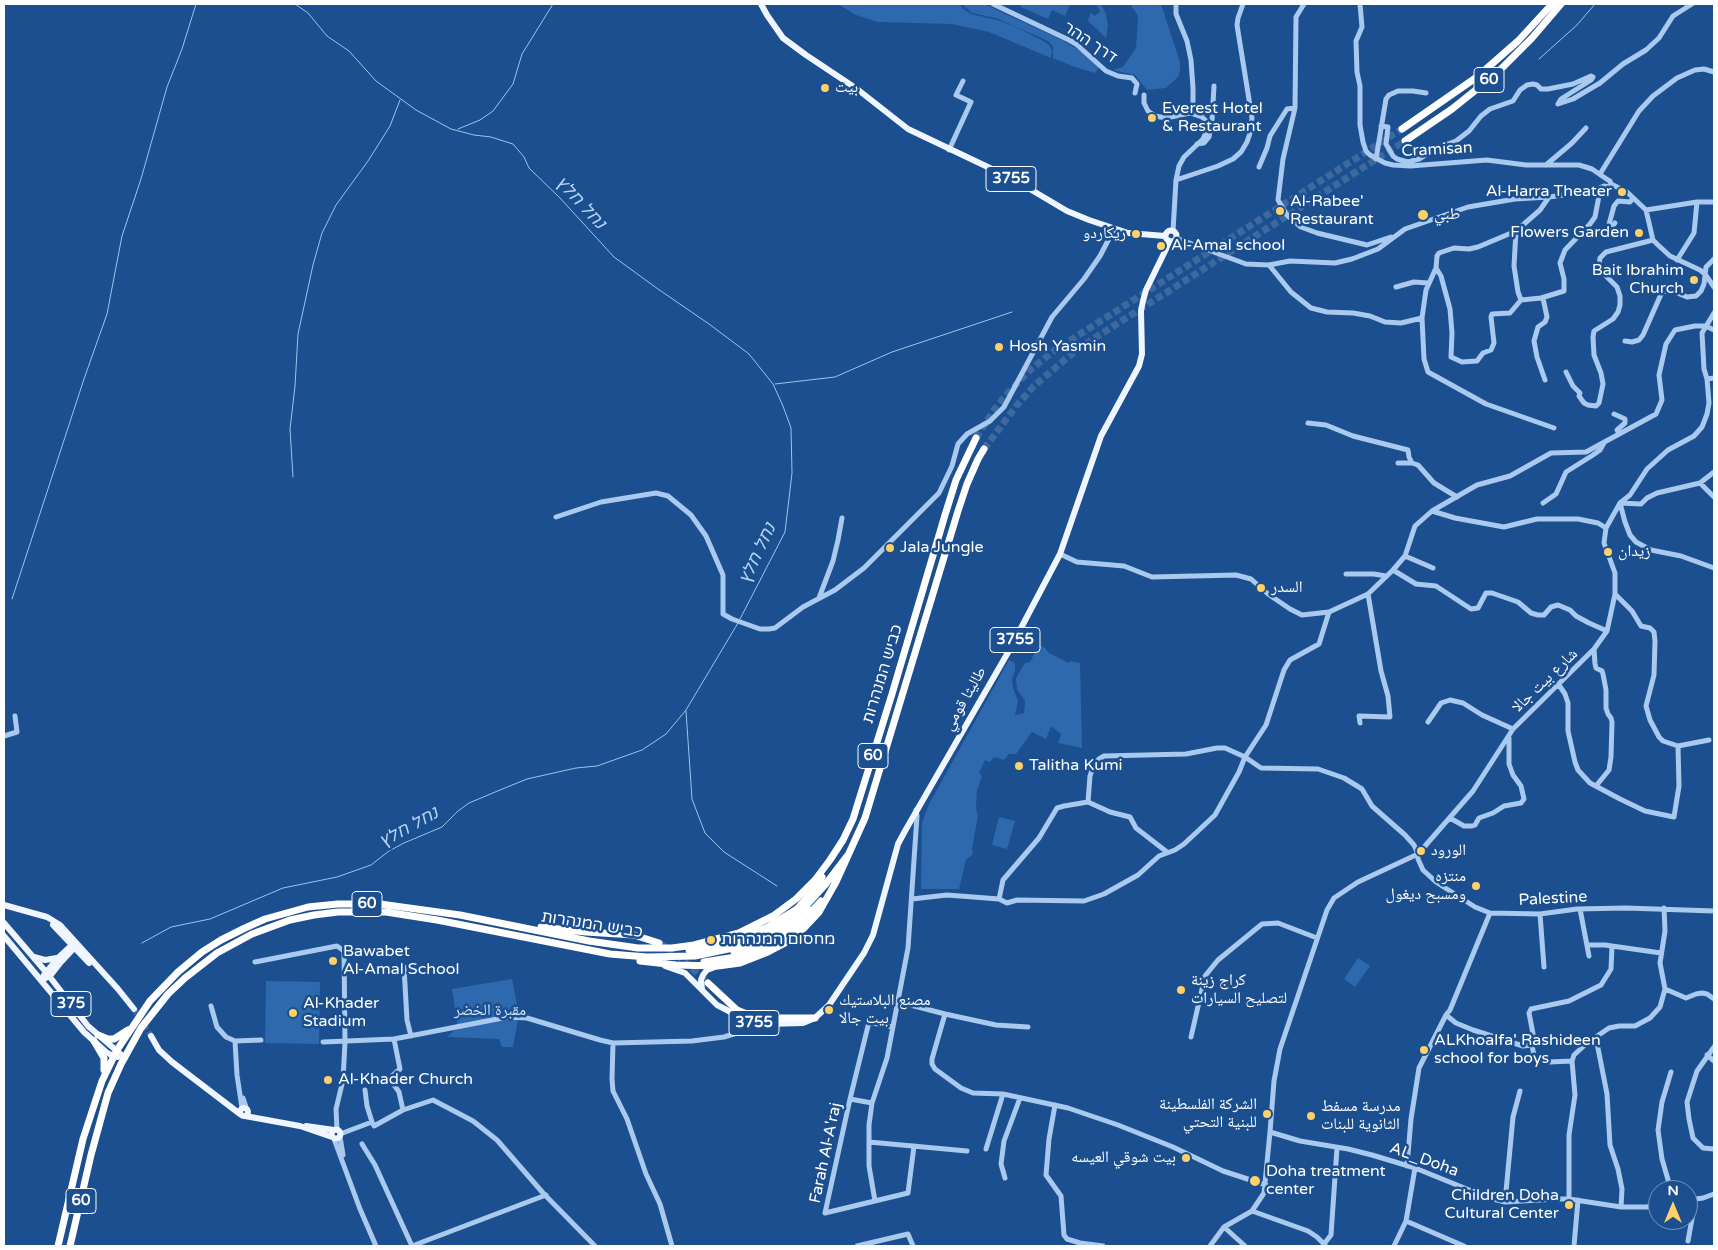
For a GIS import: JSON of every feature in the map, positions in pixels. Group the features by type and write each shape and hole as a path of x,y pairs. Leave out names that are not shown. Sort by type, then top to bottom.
{"highway":[{"name":"60","path":"1402,130 1477,77 1518,41 1552,4"},
{"name":"60","path":"1405,141 1452,110 1497,73 1562,4"},
{"name":"כביש המנהרות","path":"115,1053 133,1025 159,991 202,952 221,940 265,919 308,907 338,904 380,904 430,910 493,921 588,941 638,948 682,950 729,944 784,926 814,890 853,819 956,480 976,438"},
{"name":"כביש המנהרות","path":"847,858 858,835 877,782 967,484 984,449"},
{"name":"60","path":"636,960 700,959 715,957 757,945 817,906 842,871 847,858"},
{"name":"60","path":"610,954 672,958 714,953 756,939 784,926 826,885 847,858"},
{"name":"כביש המנהרות","path":"125,1058 140,1028 185,978 202,964 252,934 290,920 338,912 386,912 610,954"},
{"path":"493,921 586,932 634,935 659,943"},
{"name":"60","path":"610,954 676,966 718,966 740,963 779,947 784,926"},
{"path":"708,983 738,1010 749,1015 760,1018 814,1018"},
{"path":"104,1076 104,1058 96,1038 114,1039 123,1035 133,1025"},
{"name":"60","path":"58,1246 83,1139 104,1076 115,1053"},
{"name":"60","path":"70,1246 90,1155 114,1080 125,1058"}],"main road":[{"name":"3755","path":"761,4 783,38 857,89 908,129 1012,179 1067,211 1103,226 1128,233 1168,239"},
{"path":"1168,231 1175,234 1173,241 1168,239 1168,231"},
{"name":"طاليثا قومي","path":"814,1018 829,1005 864,953 873,935 898,844 1010,649 1060,554 1101,436 1139,366 1142,354 1143,301 1168,239"},
{"path":"4,905 40,915 60,925 75,945 118,989 134,1010"},
{"name":"375","path":"4,923 48,974 96,1038"},
{"name":"375","path":"4,936 76,1022 115,1053 125,1058"},
{"path":"41,980 75,945"},
{"path":"34,957 58,961"},
{"name":"3755","path":"636,960 680,971 688,975 717,1005 752,1023 796,1024 814,1018"},
{"path":"57,986 58,961"},
{"path":"702,991 702,975 707,970 718,966"},
{"path":"151,1036 159,1050 172,1062 221,1098 244,1111 262,1119 336,1135"}],"street":[{"name":"דרך ההר","path":"993,4 1069,40 1106,71 1118,76 1132,78 1136,84 1135,92"},
{"path":"1176,4 1176,14 1187,41 1191,60 1193,103 1190,113"},
{"path":"1176,180 1234,159 1247,142 1252,118 1237,25 1243,4"},
{"path":"1304,4 1296,17 1295,108 1283,159 1278,200 1287,215 1301,226 1317,233 1367,245 1396,235"},
{"path":"1360,4 1362,27 1356,41 1357,72 1360,86 1360,125 1366,151 1376,159 1384,105 1389,95 1404,90 1426,93"},
{"path":"1380,126 1388,127 1386,144 1393,156 1408,162 1420,159 1437,148 1456,141 1469,131 1490,109 1513,101 1520,90 1527,85 1533,84 1541,89 1548,89 1572,84 1591,76 1591,80 1561,99 1558,104 1583,94 1652,44 1659,38 1673,16 1692,4"},
{"path":"1436,268 1442,276 1450,309 1451,357 1462,362 1477,361 1483,353 1491,350 1494,343 1492,314 1510,313 1521,300 1543,298 1564,291 1564,279 1560,263 1565,250 1595,217 1598,196 1603,183 1639,111 1653,96 1678,78 1695,70 1704,69 1714,72"},
{"path":"949,150 971,102 956,95 963,81"},
{"path":"1197,144 1204,143 1209,137 1214,86"},
{"path":"1144,95 1144,103 1148,111 1155,116 1166,118 1190,113 1202,117 1206,121 1207,130 1203,139 1184,157 1179,166 1176,180 1175,234 1246,264 1269,265 1290,261 1335,262 1352,260 1378,249 1405,229 1468,207 1515,199 1549,198 1593,191 1603,183"},
{"path":"1259,167 1270,136 1286,109 1295,108"},
{"path":"1546,165 1572,143 1586,128"},
{"name":"Cramisan","path":"1376,159 1393,165 1410,166 1487,160 1526,165 1579,165 1592,169 1603,183 1627,192 1646,210"},
{"path":"1549,198 1540,210 1516,231 1478,247 1469,249 1454,248 1440,253 1437,256 1436,268 1428,283 1422,318 1424,359 1428,372 1431,375 1446,381 1486,404 1554,428"},
{"path":"1614,223 1611,228 1608,228 1614,206 1618,201 1630,202 1634,198"},
{"path":"1677,260 1694,233 1698,202"},
{"path":"1714,202 1698,202 1646,210 1653,240 1670,256 1705,274 1714,288"},
{"path":"556,517 601,502 661,493 668,496 691,514 706,536 722,575 723,614 750,625 769,629 782,623 792,614 835,590 874,559 939,493 952,466 958,444 967,434 990,421 1004,407 1052,318 1084,279 1100,256 1114,229"},
{"path":"1516,231 1514,266 1521,300"},
{"path":"1566,372 1573,386 1580,393 1579,396 1584,403 1596,406 1599,403 1603,384 1594,355 1594,331 1613,319 1620,305 1617,287 1598,266 1600,258 1606,252 1653,240"},
{"path":"1625,341 1632,342 1639,340 1643,336 1662,292 1670,290 1687,297 1696,296 1704,284 1706,267 1714,259"},
{"path":"1269,265 1291,292 1311,308 1327,312 1362,314 1385,322 1401,323 1422,318"},
{"path":"1396,287 1414,282 1428,283"},
{"path":"1543,298 1547,317 1545,322 1538,327 1534,341 1537,358 1545,380"},
{"path":"1432,511 1455,518 1504,527 1537,519 1578,519 1598,523 1606,528 1620,504 1630,495 1647,469 1661,455 1673,446 1694,436 1702,427 1709,404 1707,379 1704,369 1702,333 1714,313"},
{"path":"1060,554 1077,562 1124,566 1152,577 1236,575 1251,579 1268,594 1302,615 1329,612 1368,594 1393,570 1405,556 1415,526 1432,511 1477,485 1510,476 1551,453 1586,452 1656,414 1662,400 1659,376 1666,344 1675,330 1695,326 1706,326 1714,330"},
{"path":"1707,379 1714,378"},
{"path":"1614,414 1625,419 1625,423 1617,430 1618,434"},
{"path":"1308,423 1326,425 1353,436 1408,450 1412,463"},
{"path":"1543,503 1556,494 1566,472 1600,450 1604,443"},
{"path":"1398,463 1418,465 1434,483 1456,497"},
{"path":"1620,504 1641,504 1647,498 1657,493 1700,484 1714,472"},
{"path":"1700,484 1714,497"},
{"path":"1620,504 1624,522 1630,535 1636,542 1651,550 1681,556 1714,568"},
{"path":"818,598 833,561 842,518"},
{"name":"شارع بيت جالا","path":"1418,854 1473,791 1512,732 1594,649 1607,631 1615,594 1615,573 1604,543 1606,528"},
{"path":"1405,556 1433,568"},
{"path":"1393,570 1416,584 1436,586 1471,609 1478,608 1486,593 1492,592 1518,602 1531,613 1538,615 1544,615 1551,607 1558,605 1570,610 1588,623 1607,631"},
{"path":"1346,574 1386,576"},
{"path":"1360,723 1359,716 1390,717 1388,696 1381,671 1368,594"},
{"path":"1615,594 1632,611 1641,626 1650,628 1654,632 1654,675 1646,706 1659,737 1663,741 1678,746 1709,740"},
{"path":"912,899 947,895 999,900 1006,903 1017,900 1076,902 1094,898 1138,875 1159,856 1175,850 1184,844 1214,815 1239,772 1245,757 1266,725 1284,670 1290,660 1319,644 1329,612"},
{"path":"1594,649 1596,668 1602,671 1603,674 1606,690 1606,708 1612,718 1612,757 1609,770 1596,786"},
{"path":"1559,685 1568,703 1568,731 1574,762 1584,777 1596,786 1644,811 1674,817 1679,786 1678,746"},
{"path":"1428,722 1441,703 1450,700 1463,703 1512,732 1508,747 1509,764 1513,775 1521,786 1524,799 1521,803 1504,806 1494,813 1480,818 1472,826 1464,826 1450,818"},
{"path":"4,736 17,732 15,716"},
{"name":"Palestine","path":"1088,802 1092,770 1099,759 1104,756 1186,754 1225,748 1245,757 1261,768 1318,769 1344,778 1362,789 1372,806 1414,845 1423,870 1436,882 1475,907 1490,913 1540,914 1580,909 1664,908 1714,911"},
{"path":"999,900 1003,880 1039,838 1057,808 1088,802 1110,812 1130,817 1136,828 1167,852"},
{"path":"875,1201 869,1166 872,1103 887,1058 908,948 916,810"},
{"path":"1210,1246 1224,1227 1252,1211 1264,1193 1274,1081 1280,1049 1327,910 1334,898 1358,882 1418,854"},
{"path":"1569,1199 1569,1135 1574,1095 1572,1061 1574,1055 1584,1046 1609,1028 1635,1026 1644,1022 1660,1007 1665,989 1661,969 1661,953 1665,931 1664,908"},
{"path":"1580,909 1589,956"},
{"path":"1407,1166 1411,1119 1419,1068 1446,1014 1450,1010 1490,913"},
{"path":"1540,914 1544,967"},
{"path":"1191,1037 1205,976 1218,960 1262,924 1278,923 1317,938"},
{"path":"1587,945 1612,946 1661,953"},
{"path":"254,962 337,946 344,951 346,1042 343,1080 336,1109 336,1135 360,1209 376,1246"},
{"path":"1572,1061 1550,1062 1538,1060 1534,1056 1532,1046 1534,1039 1529,1012 1532,1009 1569,1002 1601,985 1611,969 1612,946"},
{"path":"404,967 407,1020 411,1036"},
{"path":"1665,989 1686,998 1696,994 1707,994 1714,999"},
{"path":"899,1002 996,1024 1028,1027"},
{"path":"211,1006 217,1027 226,1037 234,1041 261,1040"},
{"path":"946,1014 932,1059 933,1067 961,1088 973,1093 1002,1094 1068,1108 1118,1125 1223,1171 1266,1185"},
{"path":"1446,1014 1456,1023 1473,1030 1523,1046 1532,1046"},
{"path":"323,1042 394,1039 508,1017 520,1017 613,1042 692,1041 724,1037 740,1032 752,1023"},
{"name":"Farah Al-A'raj","path":"892,1027 869,1022 825,1213 908,1193 914,1146"},
{"path":"1596,1038 1607,1094 1610,1145 1618,1168 1622,1189 1621,1207"},
{"path":"394,1039 400,1069 392,1076 392,1082 399,1092 403,1110"},
{"path":"234,1041 237,1075 244,1111"},
{"path":"613,1042 613,1091 627,1120 646,1174 660,1204 672,1246"},
{"path":"1714,1047 1697,1071 1687,1102 1688,1119 1693,1138 1703,1148 1714,1149"},
{"path":"1707,1055 1714,1061"},
{"path":"1668,1180 1662,1159 1658,1130 1662,1102 1671,1072"},
{"path":"365,1090 367,1106 374,1126 403,1110 433,1100 462,1114 496,1140 595,1246"},
{"path":"1505,1202 1513,1117 1520,1091"},
{"path":"986,1149 1002,1094"},
{"path":"1005,1178 1001,1164 1004,1140 1020,1098"},
{"path":"850,1099 872,1103"},
{"path":"1055,1105 1049,1139 1046,1174 1060,1196 1064,1235 1067,1239 1103,1246"},
{"path":"336,1135 372,1122"},
{"name":"AL_Doha","path":"1270,1132 1300,1141 1337,1148 1348,1148 1415,1168 1489,1198 1505,1202 1569,1199 1621,1207 1648,1207"},
{"path":"869,1142 967,1151"},
{"path":"362,1144 375,1165 412,1246 546,1195"},
{"path":"1252,1211 1308,1231 1325,1245 1331,1235 1337,1148"},
{"path":"1394,1246 1406,1221 1415,1168"},
{"path":"1698,1198 1714,1194"},
{"path":"1574,1246 1578,1200"},
{"path":"1406,1221 1464,1246"},
{"path":"1224,1227 1245,1246"},
{"path":"1688,1241 1690,1230"},
{"path":"857,1246 908,1234 913,1246"}],"green space":[{"path":"838,4 960,4 962,8 971,14 1016,27 1045,42 1052,51 1051,58 989,32 952,24 878,22 856,15"},
{"path":"962,4 984,4 1062,40 1084,53 1099,68 1095,73 1053,58 1053,46 1048,41 996,18 972,13"},
{"path":"1021,4 1070,4 1065,16 1052,10 1048,19 1021,7"},
{"path":"1096,4 1101,4 1106,14 1108,26 1106,38 1088,21 1091,12 1094,16 1100,12"},
{"path":"1130,4 1161,4 1180,62 1178,77 1166,88 1147,90 1135,75 1112,70 1123,67 1136,48 1138,16"},
{"path":"1023,636 1069,663 1070,661 1080,663 1082,748 1058,743 1061,734 1051,726 1046,739 1032,732 1016,754 1009,754 1004,760 994,757 990,762 985,760 979,773 982,776 977,790 976,808 978,816 972,848 973,854 966,860 959,889 921,889 922,823 929,804 1009,660 1015,663 1012,679 1018,701 1015,715 1024,713 1025,701 1017,689 1016,678 1025,663 1030,662 1035,652 1029,648 1026,653 1017,647"},
{"path":"999,817 1015,821 1007,849 992,845"},
{"path":"1358,958 1370,966 1355,987 1344,979"},
{"name":"مقبرة الخضر","path":"512,979 519,1014 513,1047 502,1047 499,1039 447,1037 458,1027 452,989"},
{"name":"Al-Khader Stadium","path":"266,981 320,982 319,1044 265,1043"}],"waterway":[{"path":"12,599 107,314 122,236 141,179 167,87 182,49 196,4"},
{"name":"נחל חלץ","path":"295,4 308,13 327,36 349,51 376,81 416,110 451,129 491,137 513,144 524,157 529,168 560,198 614,257 749,354 773,384 791,428 792,473 785,532 740,619"},
{"path":"458,129 480,120 493,111 513,84 522,54 553,4"},
{"path":"1539,59 1577,25 1595,4"},
{"path":"293,477 290,429 298,334 322,233 336,205 368,161 390,126 400,100"},
{"path":"775,384 835,377 892,352 1012,312"},
{"name":"נחל חלץ","path":"142,943 171,927 210,919 283,888 337,877 371,865 389,851 442,827 469,803 527,779 576,768 597,766 642,750 666,734 686,710 738,623"},
{"path":"686,711 692,799 705,833 724,852 777,886"}],"tunnel":[{"path":"976,438 1007,394 1029,371 1055,350 1402,129"},
{"path":"984,449 1017,405 1034,386 1068,357 1090,341 1405,141"},
{"path":"659,943 676,954 706,981"},
{"path":"134,1009 151,1036"}],"place":[{"name":"بيت","path":"825,88"},
{"name":"Everest Hotel & Restaurant","path":"1152,118"},
{"name":"Al-Harra Theater","path":"1622,192"},
{"name":"Al-Rabee' Restaurant","path":"1280,211"},
{"name":"طبي","path":"1423,215"},
{"name":"Flowers Garden","path":"1639,233"},
{"name":"ريكاردو","path":"1136,234"},
{"name":"Al-Amal school","path":"1161,246"},
{"name":"Bait Ibrahim Church","path":"1694,280"},
{"name":"Hosh Yasmin","path":"999,347"},
{"name":"Jala Jungle","path":"890,548"},
{"name":"زيدان","path":"1608,552"},
{"name":"السدر","path":"1261,588"},
{"name":"Talitha Kumi","path":"1019,766"},
{"name":"الورود","path":"1421,851"},
{"name":"منتزه ومسبح ديغول","path":"1476,886"},
{"name":"מחסום המנהרות","path":"711,940"},
{"name":"Bawabet Al-Amal School","path":"333,961"},
{"name":"كراج زينة لتصليح السيارات","path":"1181,990"},
{"name":"مصنع البلاستيك بيت جالا","path":"829,1010"},
{"name":"Al-Khader Stadium","path":"293,1013"},
{"name":"ALKhoalfa' Rashideen school for boys","path":"1424,1050"},
{"name":"Al-Khader Church","path":"328,1080"},
{"name":"الشركة الفلسطينة للبنية التحتي","path":"1267,1114"},
{"name":"مدرسة مسفط الثانوية للبنات","path":"1311,1116"},
{"name":"بيت شوقي العيسه","path":"1186,1158"},
{"name":"Doha treatment center","path":"1255,1181"},
{"name":"Children Doha Cultural Center","path":"1569,1205"}]}
